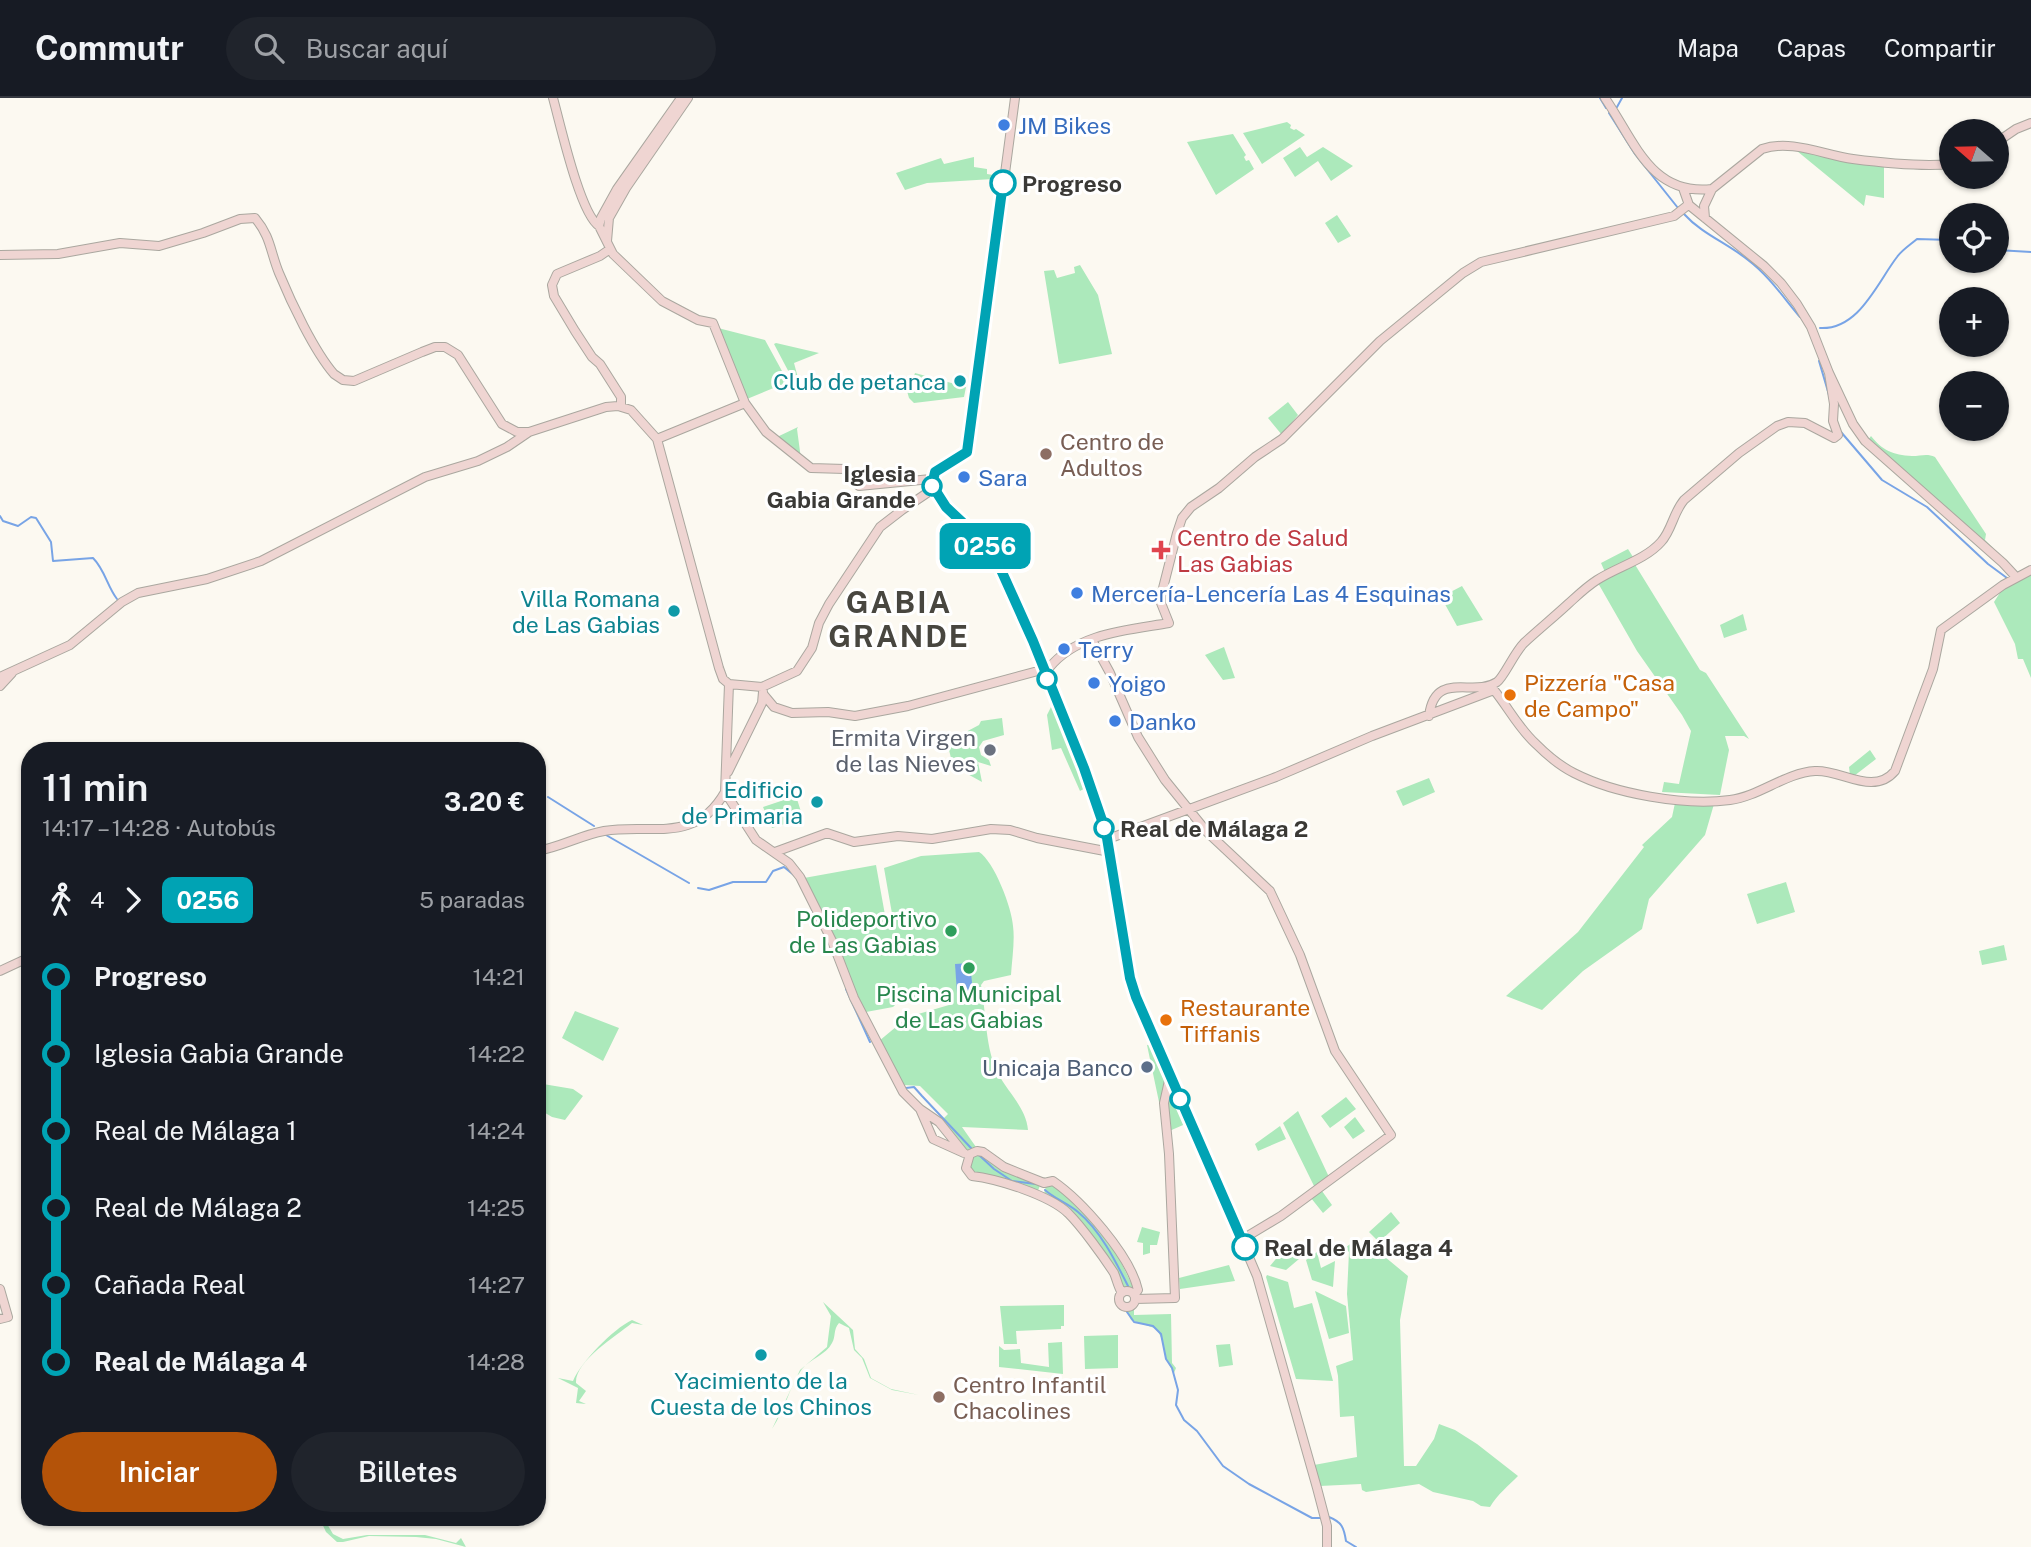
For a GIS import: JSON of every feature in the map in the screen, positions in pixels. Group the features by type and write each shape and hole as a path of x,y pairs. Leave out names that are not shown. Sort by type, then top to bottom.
{"street":[{"path":"553,98 575,175 592,219 599,226 620,263 662,301 698,320 713,323 746,403 766,432 811,468 845,469 850,480 859,486 931,479"},
{"path":"599,226 617,190 681,98"},
{"path":"599,226 609,218 626,188 688,98"},
{"path":"1015,98 968,446 963,455 935,472 931,479 933,489 946,507 977,536 997,561 1026,624 1088,778 1108,839 1130,978 1264,1298 1321,1504 1327,1547"},
{"path":"1605,98 1642,156 1658,175 1697,199 1705,218 1781,283 1811,327 1837,401 1865,441 2016,577"},
{"path":"2009,134 2031,123"},
{"path":"0,677 70,645 121,602 138,593 207,579 261,561 425,477 478,461 507,447 529,432 606,407 621,406 634,413 657,439 723,680 729,684 763,691 774,707 792,713 828,712 855,716 908,706 1049,668 1060,654 1121,630 1169,623 1161,603 1167,569 1182,518 1191,507 1282,439 1344,380 1380,341 1472,266 1674,216 1762,149 1780,145 1851,158 1939,163"},
{"path":"0,256 58,254 120,243 159,246 240,219 255,218 267,231 289,296 334,374 343,380 354,381 435,347 445,347 458,355 502,424 517,432 529,432"},
{"path":"609,218 609,245 600,256 557,274 552,288 555,299 575,331 621,397 621,406"},
{"path":"1429,716 1432,706 1445,689 1457,686 1484,688 1498,681 1524,643 1593,582 1660,543 1666,536 1676,509 1684,500 1739,453 1777,426 1788,422 1805,423 1826,435 1836,432 1832,415 1838,388 1829,373"},
{"path":"657,439 746,403"},
{"path":"727,775 763,691 801,666 812,648 829,604 880,527 933,489"},
{"path":"1108,839 1493,690 1528,736 1545,752 1574,773 1609,786 1659,797 1728,800 1814,771 1869,782 1884,781 1895,771 1933,669 1941,630 2031,569"},
{"path":"1092,640 1110,673 1138,737 1165,780 1207,832 1270,891 1288,929 1335,1051 1391,1135 1281,1216 1241,1240"},
{"path":"0,686 17,669"},
{"path":"546,850 604,831 673,829 708,813 725,792 729,684"},
{"path":"725,792 756,840 789,863 800,877 832,941 854,998 903,1092 920,1109 939,1122 966,1154 966,1168 972,1176 987,1178 1029,1192 1056,1204 1068,1213 1116,1276 1122,1293 1119,1300 1129,1307 1138,1290 1136,1283 1115,1246 1085,1207 1053,1181 1044,1183 1004,1167 983,1152 966,1154 933,1139 920,1109"},
{"path":"775,852 827,833 854,842 898,836 932,839 991,829 1010,830 1110,852"},
{"path":"0,971 21,961"},
{"path":"1122,1293 1127,1291 1134,1297 1175,1298 1169,1154 1164,1103 1170,1076"},
{"path":"0,1289 4,1318"}],"green space":[{"path":"1287,122 1291,125 1290,128 1305,135 1262,164 1243,133"},
{"path":"1233,134 1246,155 1246,161 1249,160 1254,169 1216,195 1187,142"},
{"path":"1300,147 1307,157 1323,147 1353,166 1331,181 1318,161 1295,177 1283,158"},
{"path":"1797,151 1845,161 1884,164 1884,198 1866,195 1864,206"},
{"path":"974,157 974,167 987,169 987,174 993,175 993,179 927,183 905,190 896,173 941,158 944,164"},
{"path":"1337,215 1351,236 1338,243 1325,223"},
{"path":"1080,265 1098,295 1112,354 1059,364 1044,271 1054,270 1057,278 1075,273 1074,267"},
{"path":"718,328 765,340 788,382 747,399"},
{"path":"774,344 819,353 794,363 798,378 793,380"},
{"path":"915,373 966,387 964,397 914,403 909,398 903,377 914,376"},
{"path":"1288,402 1298,415 1282,435 1268,418"},
{"path":"798,427 797,429 801,459 777,437"},
{"path":"1871,436 1879,445 1894,453 1935,457 1986,534 1985,540 1993,548 1990,550 1868,440"},
{"path":"1628,549 1633,557 1605,572 1601,563"},
{"path":"1634,563 1700,670 1706,673 1749,739 1744,736 1725,736 1729,750 1720,795 1662,792 1664,782 1679,784 1691,731 1637,651 1598,583"},
{"path":"2031,573 2031,678 2023,659 2018,659 2015,644 1994,602 2003,588"},
{"path":"1462,586 1483,620 1457,626 1441,597"},
{"path":"1743,614 1747,630 1724,638 1720,625"},
{"path":"1224,647 1235,678 1223,680 1205,655"},
{"path":"1051,707 1055,707 1087,787 1080,791 1061,748 1052,750 1047,715"},
{"path":"1002,718 1004,735 983,741 979,747 981,755 989,760 991,766 978,762 982,782 953,766 947,742 979,725 981,721"},
{"path":"1870,750 1876,759 1854,776 1850,775 1849,767"},
{"path":"1429,778 1435,792 1403,806 1396,791"},
{"path":"796,796 803,818 772,828 763,807"},
{"path":"1675,803 1714,804 1705,835 1649,899 1642,929 1583,971 1542,1010 1506,996 1578,932 1644,847 1642,845 1672,817"},
{"path":"979,852 985,857 1001,886 1014,932 1011,975 984,981 981,985 989,1047 995,1067 1019,1105 1028,1130 962,1127 976,1147 966,1152 941,1121 948,1114 920,1086 904,1085 879,1041 908,1017 949,1005 948,997 898,1002 893,1007 866,1012 837,943 804,878 876,865 887,926 894,925 884,868 921,856"},
{"path":"1786,882 1795,912 1757,924 1747,894"},
{"path":"2004,945 2007,960 1982,965 1979,951"},
{"path":"575,1011 619,1028 603,1061 562,1038"},
{"path":"1156,1044 1190,1122 1167,1132 1164,1104 1159,1102 1147,1045"},
{"path":"546,1084 573,1089 583,1096 565,1120 546,1113"},
{"path":"1346,1097 1356,1109 1330,1128 1321,1116"},
{"path":"1298,1111 1329,1177 1315,1188 1283,1123"},
{"path":"1355,1117 1365,1131 1353,1139 1344,1127"},
{"path":"1280,1126 1286,1139 1258,1151 1255,1144"},
{"path":"975,1153 1041,1183 1037,1193 989,1175 973,1172 970,1167"},
{"path":"1050,1184 1083,1208 1117,1254 1134,1289 1123,1287 1092,1241 1044,1194 1046,1186"},
{"path":"1322,1191 1332,1205 1323,1213 1311,1198"},
{"path":"1391,1212 1400,1223 1379,1242 1369,1232"},
{"path":"1142,1227 1160,1232 1157,1245 1150,1245 1150,1253 1143,1255 1143,1243 1137,1242"},
{"path":"1358,1238 1361,1243 1365,1240 1377,1253 1408,1276 1400,1320 1404,1466 1416,1466 1434,1439 1439,1424 1455,1430 1518,1476 1490,1507 1433,1492 1419,1484 1366,1492 1362,1490 1361,1484 1320,1486 1314,1465 1357,1457 1354,1416 1340,1417 1336,1366 1353,1360 1347,1294 1349,1252 1345,1248"},
{"path":"1290,1242 1299,1259 1286,1270 1270,1266"},
{"path":"1317,1252 1321,1268 1335,1261 1333,1287 1312,1280 1306,1260"},
{"path":"1229,1265 1235,1281 1180,1289 1179,1278"},
{"path":"1267,1275 1288,1282 1294,1308 1312,1303 1333,1381 1296,1379"},
{"path":"1315,1291 1346,1306 1349,1333 1329,1339"},
{"path":"823,1302 853,1330 855,1349 864,1359 871,1378 891,1389 919,1395 892,1390 870,1378 862,1358 854,1350 849,1328 839,1323 829,1347 802,1369 794,1382 800,1370 827,1347 831,1316"},
{"path":"1064,1305 1064,1326 1061,1326 1061,1329 1016,1331 1017,1344 1004,1344 1000,1306"},
{"path":"1134,1309 1134,1315 1171,1314 1172,1363 1176,1368 1174,1373 1166,1359 1157,1329 1131,1320 1127,1312"},
{"path":"632,1320 643,1325 632,1323 586,1362 598,1347"},
{"path":"1118,1335 1118,1368 1085,1369 1084,1336"},
{"path":"1062,1342 1063,1374 999,1367 999,1346 1004,1350 1020,1349 1021,1363 1049,1367 1048,1343"},
{"path":"1230,1344 1233,1365 1219,1367 1216,1345"},
{"path":"581,1367 576,1383 586,1391 579,1401 586,1404 576,1403 578,1388 558,1378 573,1381"},
{"path":"323,1526 328,1526 333,1534 343,1539 367,1535 425,1535 456,1543 461,1538 466,1547 416,1537 369,1536 337,1542"}],"water":[{"path":"970,963 973,992 957,993 955,964"}],"waterway":[{"path":"1600,98 1606,108"},
{"path":"1617,107 1622,98"},
{"path":"1609,113 1635,154 1678,208"},
{"path":"1684,214 1756,266 1800,317"},
{"path":"1820,328 1834,327 1856,313 1866,303 1899,254 1917,239 1939,240"},
{"path":"2009,251 2031,252"},
{"path":"1819,361 1829,395"},
{"path":"1841,432 1882,480 1927,507 1988,564 2007,578"},
{"path":"0,516 3,521 18,526 31,517 36,518 51,542 53,561 93,558 117,599"},
{"path":"548,797 594,826"},
{"path":"606,835 689,883"},
{"path":"698,888 709,890 733,882 766,882 773,871 784,867 795,876"},
{"path":"846,989 870,1042"},
{"path":"906,1088 914,1087 971,1148"},
{"path":"979,1155 1012,1181 1036,1184"},
{"path":"1045,1190 1086,1219 1100,1236 1128,1286"},
{"path":"1127,1312 1134,1322 1153,1326 1161,1334 1166,1359 1172,1368 1178,1390 1176,1405 1184,1420 1197,1431 1223,1466 1249,1484 1312,1518 1320,1518"},
{"path":"1329,1517 1340,1523 1346,1541 1356,1547"}],"bus line":[{"name":"0256","path":"1003,183 969,444 967,452 932,475 932,485 946,507 977,536 997,561 1033,641 1084,768 1106,832 1130,978 1136,997 1245,1247"}],"place":[{"name":"JM Bikes","path":"1004,125"},
{"name":"Progreso","path":"1003,183"},
{"name":"Club de petanca","path":"960,381"},
{"name":"Centro de Adultos","path":"1046,454"},
{"name":"Sara","path":"964,477"},
{"name":"Iglesia Gabia Grande","path":"932,486"},
{"name":"Centro de Salud Las Gabias","path":"1161,550"},
{"name":"Mercería-Lencería Las 4 Esquinas","path":"1077,593"},
{"name":"Villa Romana de Las Gabias","path":"674,611"},
{"name":"Terry","path":"1064,649"},
{"name":"Yoigo","path":"1094,683"},
{"name":"Pizzería \"Casa de Campo\"","path":"1510,695"},
{"name":"Danko","path":"1115,721"},
{"name":"Ermita Virgen de las Nieves","path":"990,750"},
{"name":"Edificio de Primaria","path":"817,802"},
{"name":"Real de Málaga 2","path":"1104,828"},
{"name":"Polideportivo de Las Gabias","path":"951,931"},
{"name":"Piscina Municipal de Las Gabias","path":"969,968"},
{"name":"Restaurante Tiffanis","path":"1166,1020"},
{"name":"Unicaja Banco","path":"1147,1067"},
{"name":"Real de Málaga 4","path":"1245,1247"},
{"name":"Yacimiento de la Cuesta de los Chinos","path":"761,1355"},
{"name":"Centro Infantil Chacolines","path":"939,1397"}],"district":[{"name":"GABIA GRANDE","path":"899,619"}]}
